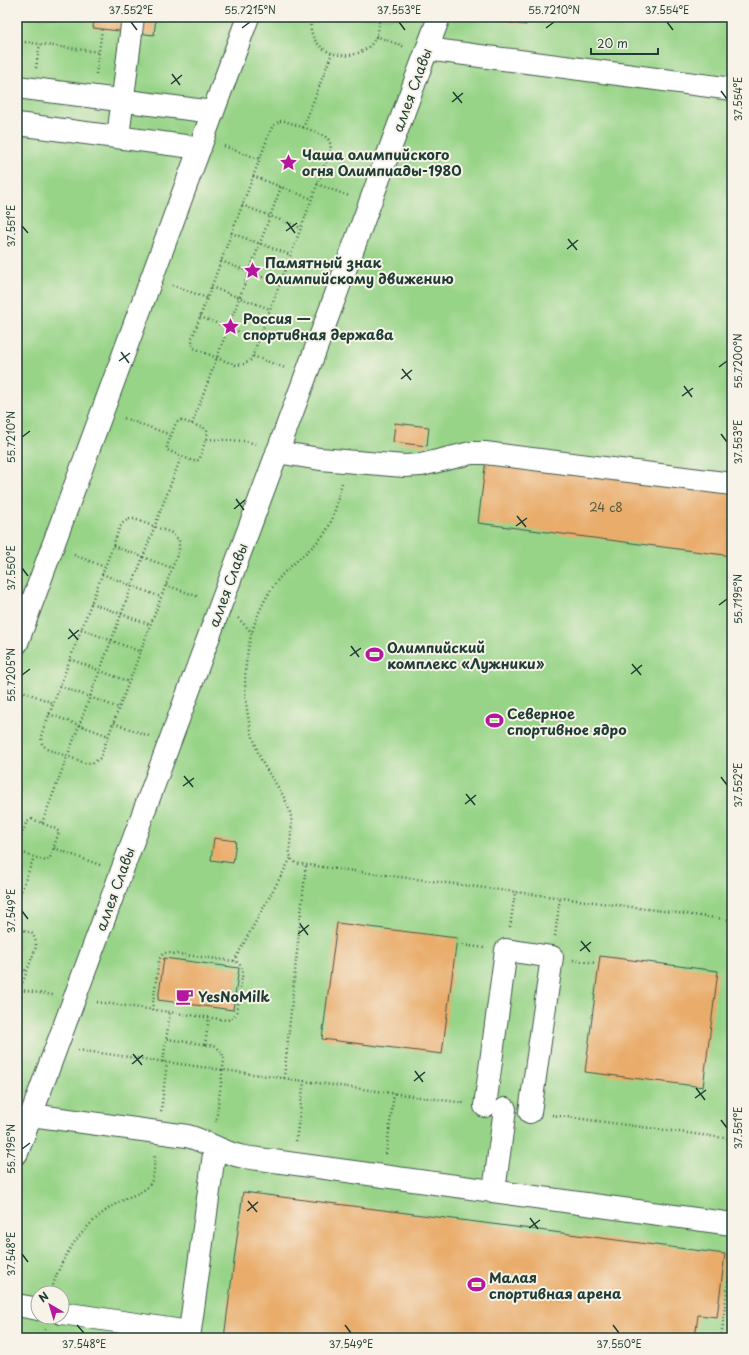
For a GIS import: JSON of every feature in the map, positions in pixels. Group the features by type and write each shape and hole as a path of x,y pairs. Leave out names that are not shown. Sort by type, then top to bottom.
{"street":[{"path":"118,137 133,17"},
{"path":"17,643 248,17"},
{"name":"аллея Славы","path":"17,1153 439,17"},
{"path":"426,52 732,89"},
{"path":"17,87 213,112"},
{"path":"17,124 118,137 202,143"},
{"path":"277,452 303,457 394,466 412,466 471,453 485,453 732,484"},
{"path":"494,1191 495,1107 506,950 552,957 530,1112"},
{"path":"31,1115 187,1136 237,1156 732,1224"},
{"path":"70,1314 189,1335 214,1147"},
{"path":"17,1305 30,1307"}],"path":[{"path":"311,17 312,33 318,43 326,51 337,55 349,56 360,52 370,45 376,36 379,17"},
{"path":"94,97 102,29"},
{"path":"376,36 426,52"},
{"path":"17,41 99,52"},
{"path":"303,128 332,53"},
{"path":"285,121 327,138 331,146 253,356 248,363 240,365 198,350 192,345 192,338 259,159 271,129 277,123 285,121"},
{"path":"202,143 259,159"},
{"path":"253,176 312,199"},
{"path":"318,184 370,204"},
{"path":"192,424 282,187"},
{"path":"242,205 301,228"},
{"path":"232,233 291,255"},
{"path":"221,261 280,284"},
{"path":"152,278 207,298"},
{"path":"211,287 270,310"},
{"path":"200,317 259,339"},
{"path":"253,356 306,376"},
{"path":"103,410 171,435"},
{"path":"181,420 207,430 207,438 200,458 193,461 167,450 171,435 177,421 181,420"},
{"path":"207,438 245,441 255,443 277,452"},
{"path":"42,823 181,457"},
{"path":"234,961 291,858 292,821 288,806 265,768 249,723 245,691 248,653 252,633 266,599 276,582 289,567 324,534 330,523 347,461"},
{"path":"134,519 172,533 179,540 179,550 100,758 93,763 85,763 47,749 42,743 41,736 113,546 120,527 126,521 134,519"},
{"path":"113,546 172,568"},
{"path":"53,547 105,567"},
{"path":"102,574 161,597"},
{"path":"92,602 151,625"},
{"path":"81,630 141,652"},
{"path":"70,659 129,682"},
{"path":"60,686 119,708"},
{"path":"17,689 53,703"},
{"path":"49,714 109,736"},
{"path":"114,723 169,744"},
{"path":"32,819 56,828 59,832 50,858 44,861 18,850 22,836 26,823 32,819"},
{"path":"17,834 22,836"},
{"path":"54,848 121,873"},
{"path":"17,902 34,857"},
{"path":"291,858 297,863 306,865 732,920"},
{"path":"284,1078 306,865"},
{"path":"506,950 515,892"},
{"path":"552,957 560,898"},
{"path":"17,927 33,934 36,942 36,947 17,997"},
{"path":"20,990 74,999 152,1010 209,1017 227,1020 236,1014 243,971 240,964 234,961 164,953 159,960 152,1010"},
{"path":"17,967 27,971"},
{"path":"54,1285 66,1255 78,1238 92,1223 123,1200 142,1191 150,1185 153,1176 170,1012"},
{"path":"205,1045 209,1017"},
{"path":"166,1039 217,1047 222,1052 224,1060 214,1147"},
{"path":"56,1047 495,1107"},
{"path":"293,1164 304,1081"},
{"path":"382,1176 394,1093"},
{"path":"530,1112 732,1139"},
{"path":"721,1338 732,1252"}],"green space":[{"name":"Олимпийский комплекс «Лужники»","path":"17,17 732,17 732,1338 17,1338"}],"building":[{"path":"94,17 156,17 154,35 93,28"},
{"path":"472,17 527,17 526,25"},
{"path":"395,423 429,427 427,446 393,442"},
{"path":"486,459 732,491 732,556 478,523"},
{"path":"214,838 236,841 233,863 211,860"},
{"path":"337,923 457,938 442,1054 322,1039"},
{"path":"600,956 718,971 703,1087 585,1072"},
{"path":"164,958 239,968 233,1010 158,1000"},
{"name":"Малая спортивная арена","path":"243,1192 725,1254 717,1317 698,1315 695,1338 224,1338"}],"place":[{"name":"Чаша олимпийского огня Олимпиады-1980","path":"289,162"},
{"name":"Памятный знак Олимпийскому движению","path":"252,270"},
{"name":"Россия — спортивная держава","path":"230,326"},
{"name":"Олимпийский комплекс «Лужники»","path":"374,655"},
{"name":"Северное спортивное ядро","path":"494,721"},
{"name":"YesNoMilk","path":"185,996"},
{"name":"Малая спортивная арена","path":"476,1285"}]}
